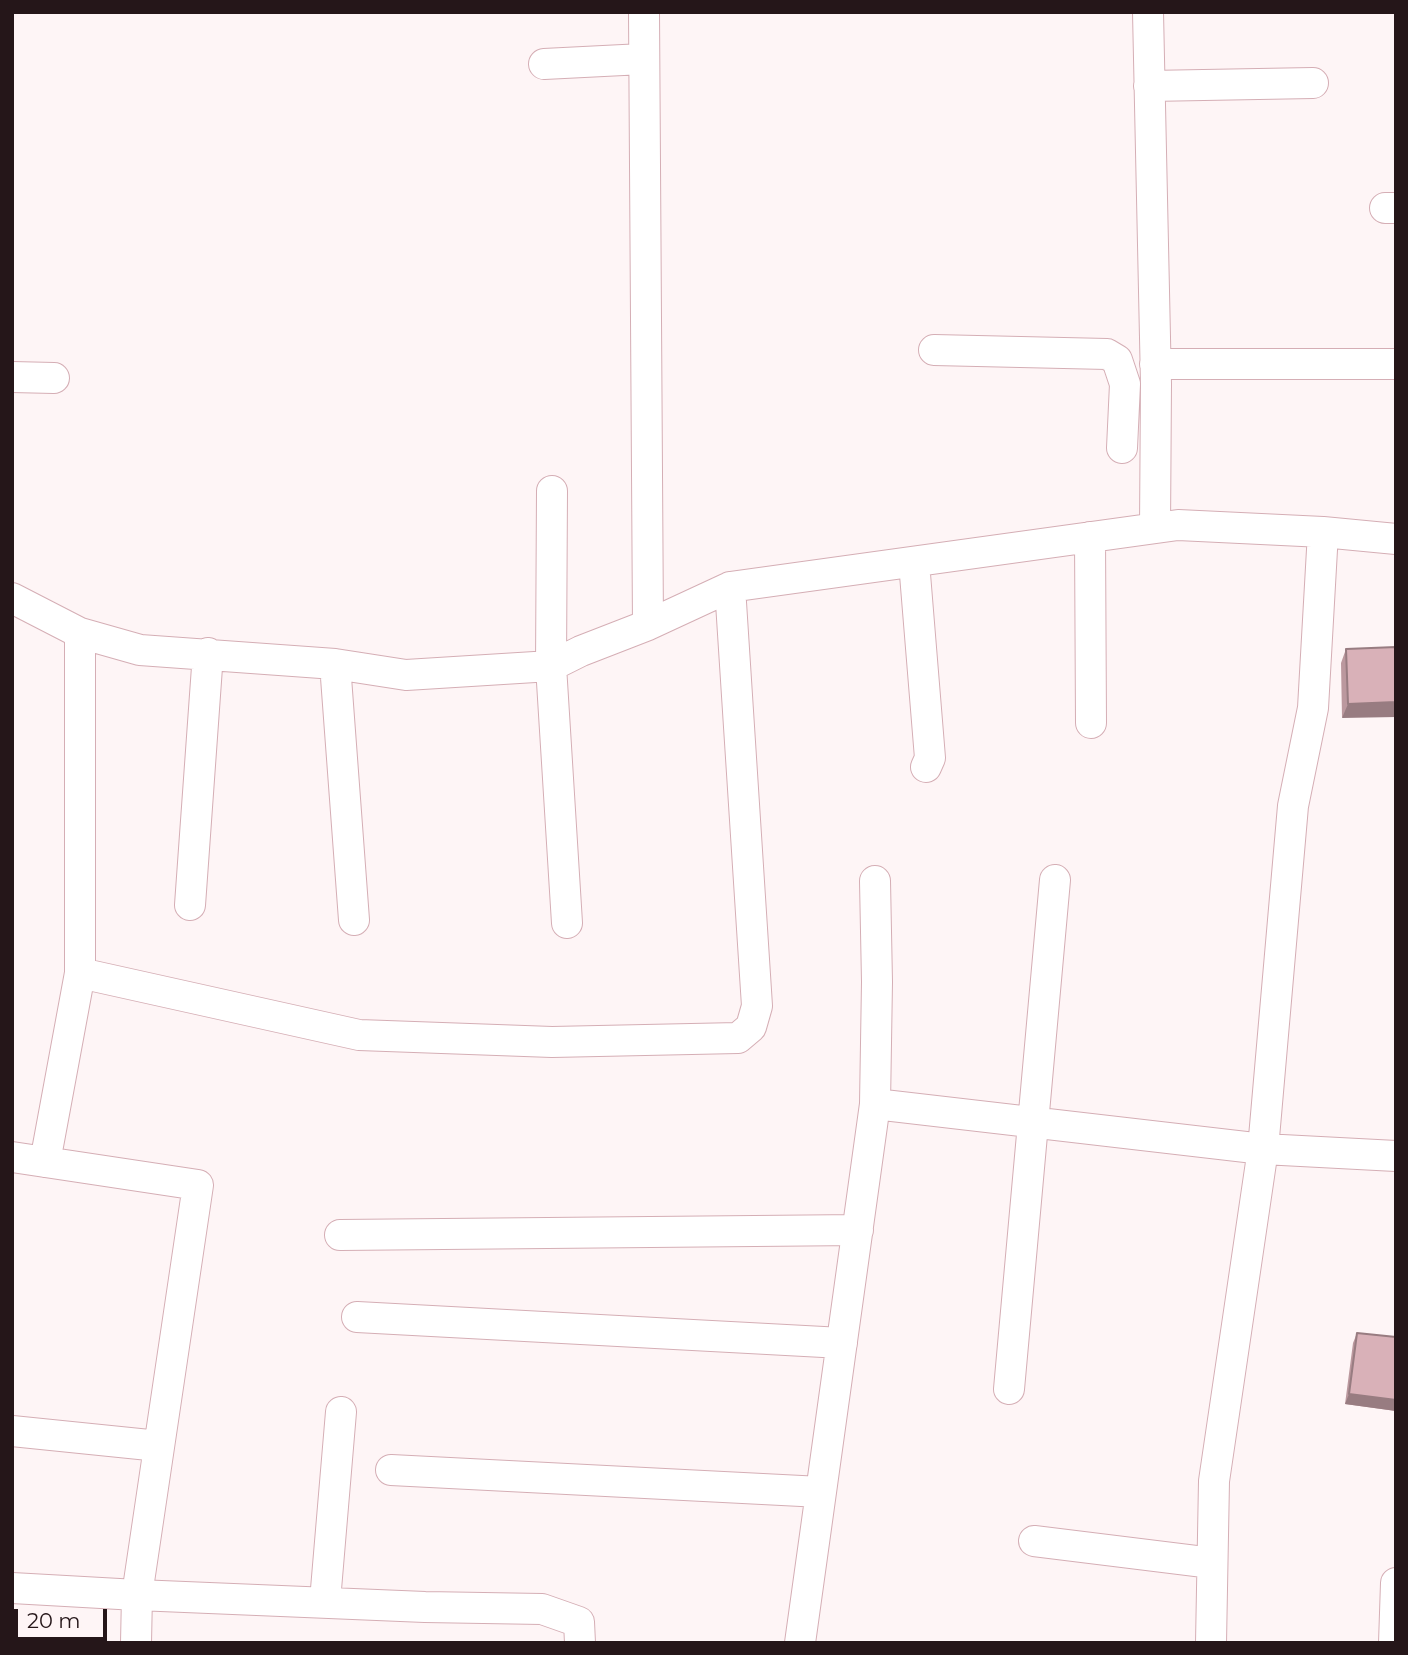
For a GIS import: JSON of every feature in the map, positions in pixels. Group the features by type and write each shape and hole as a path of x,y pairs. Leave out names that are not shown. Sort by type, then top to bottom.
{"street":[{"path":"643,12 648,625"},
{"path":"1148,12 1156,374 1155,528"},
{"path":"544,64 643,59"},
{"path":"1149,86 1313,83"},
{"path":"933,350 1107,354 1117,360 1125,384 1122,449"},
{"path":"1125,384 1156,374 1396,364"},
{"path":"12,377 54,378"},
{"path":"552,491 551,666 567,923"},
{"path":"12,598 80,633 140,650 335,664 406,675 551,666 730,587 1155,528 1178,525 1323,531 1396,539"},
{"path":"1211,1643 1214,1481 1262,1149 1293,806 1313,708 1323,531"},
{"path":"1090,537 1091,723"},
{"path":"914,562 930,758 926,767"},
{"path":"80,973 359,1035 552,1042 738,1038 751,1027 757,1006 730,587"},
{"path":"46,1162 80,973 80,633"},
{"path":"190,905 208,653"},
{"path":"335,664 354,920"},
{"path":"1010,1389 1055,880"},
{"path":"800,1643 875,1104 875,881"},
{"path":"875,1104 1262,1149 1396,1156"},
{"path":"12,1157 198,1185 137,1595 136,1643"},
{"path":"340,1235 858,1230"},
{"path":"357,1317 842,1343"},
{"path":"325,1601 341,1412"},
{"path":"12,1431 159,1446"},
{"path":"391,1470 821,1492"},
{"path":"1034,1541 1213,1563"},
{"path":"1394,1643 1396,1583"},
{"path":"12,1588 425,1607 542,1609 579,1622 580,1643"}],"building":[{"path":"1396,647 1396,702 1348,704 1346,649"},
{"path":"1357,1333 1396,1337 1396,1400 1349,1394"}]}
